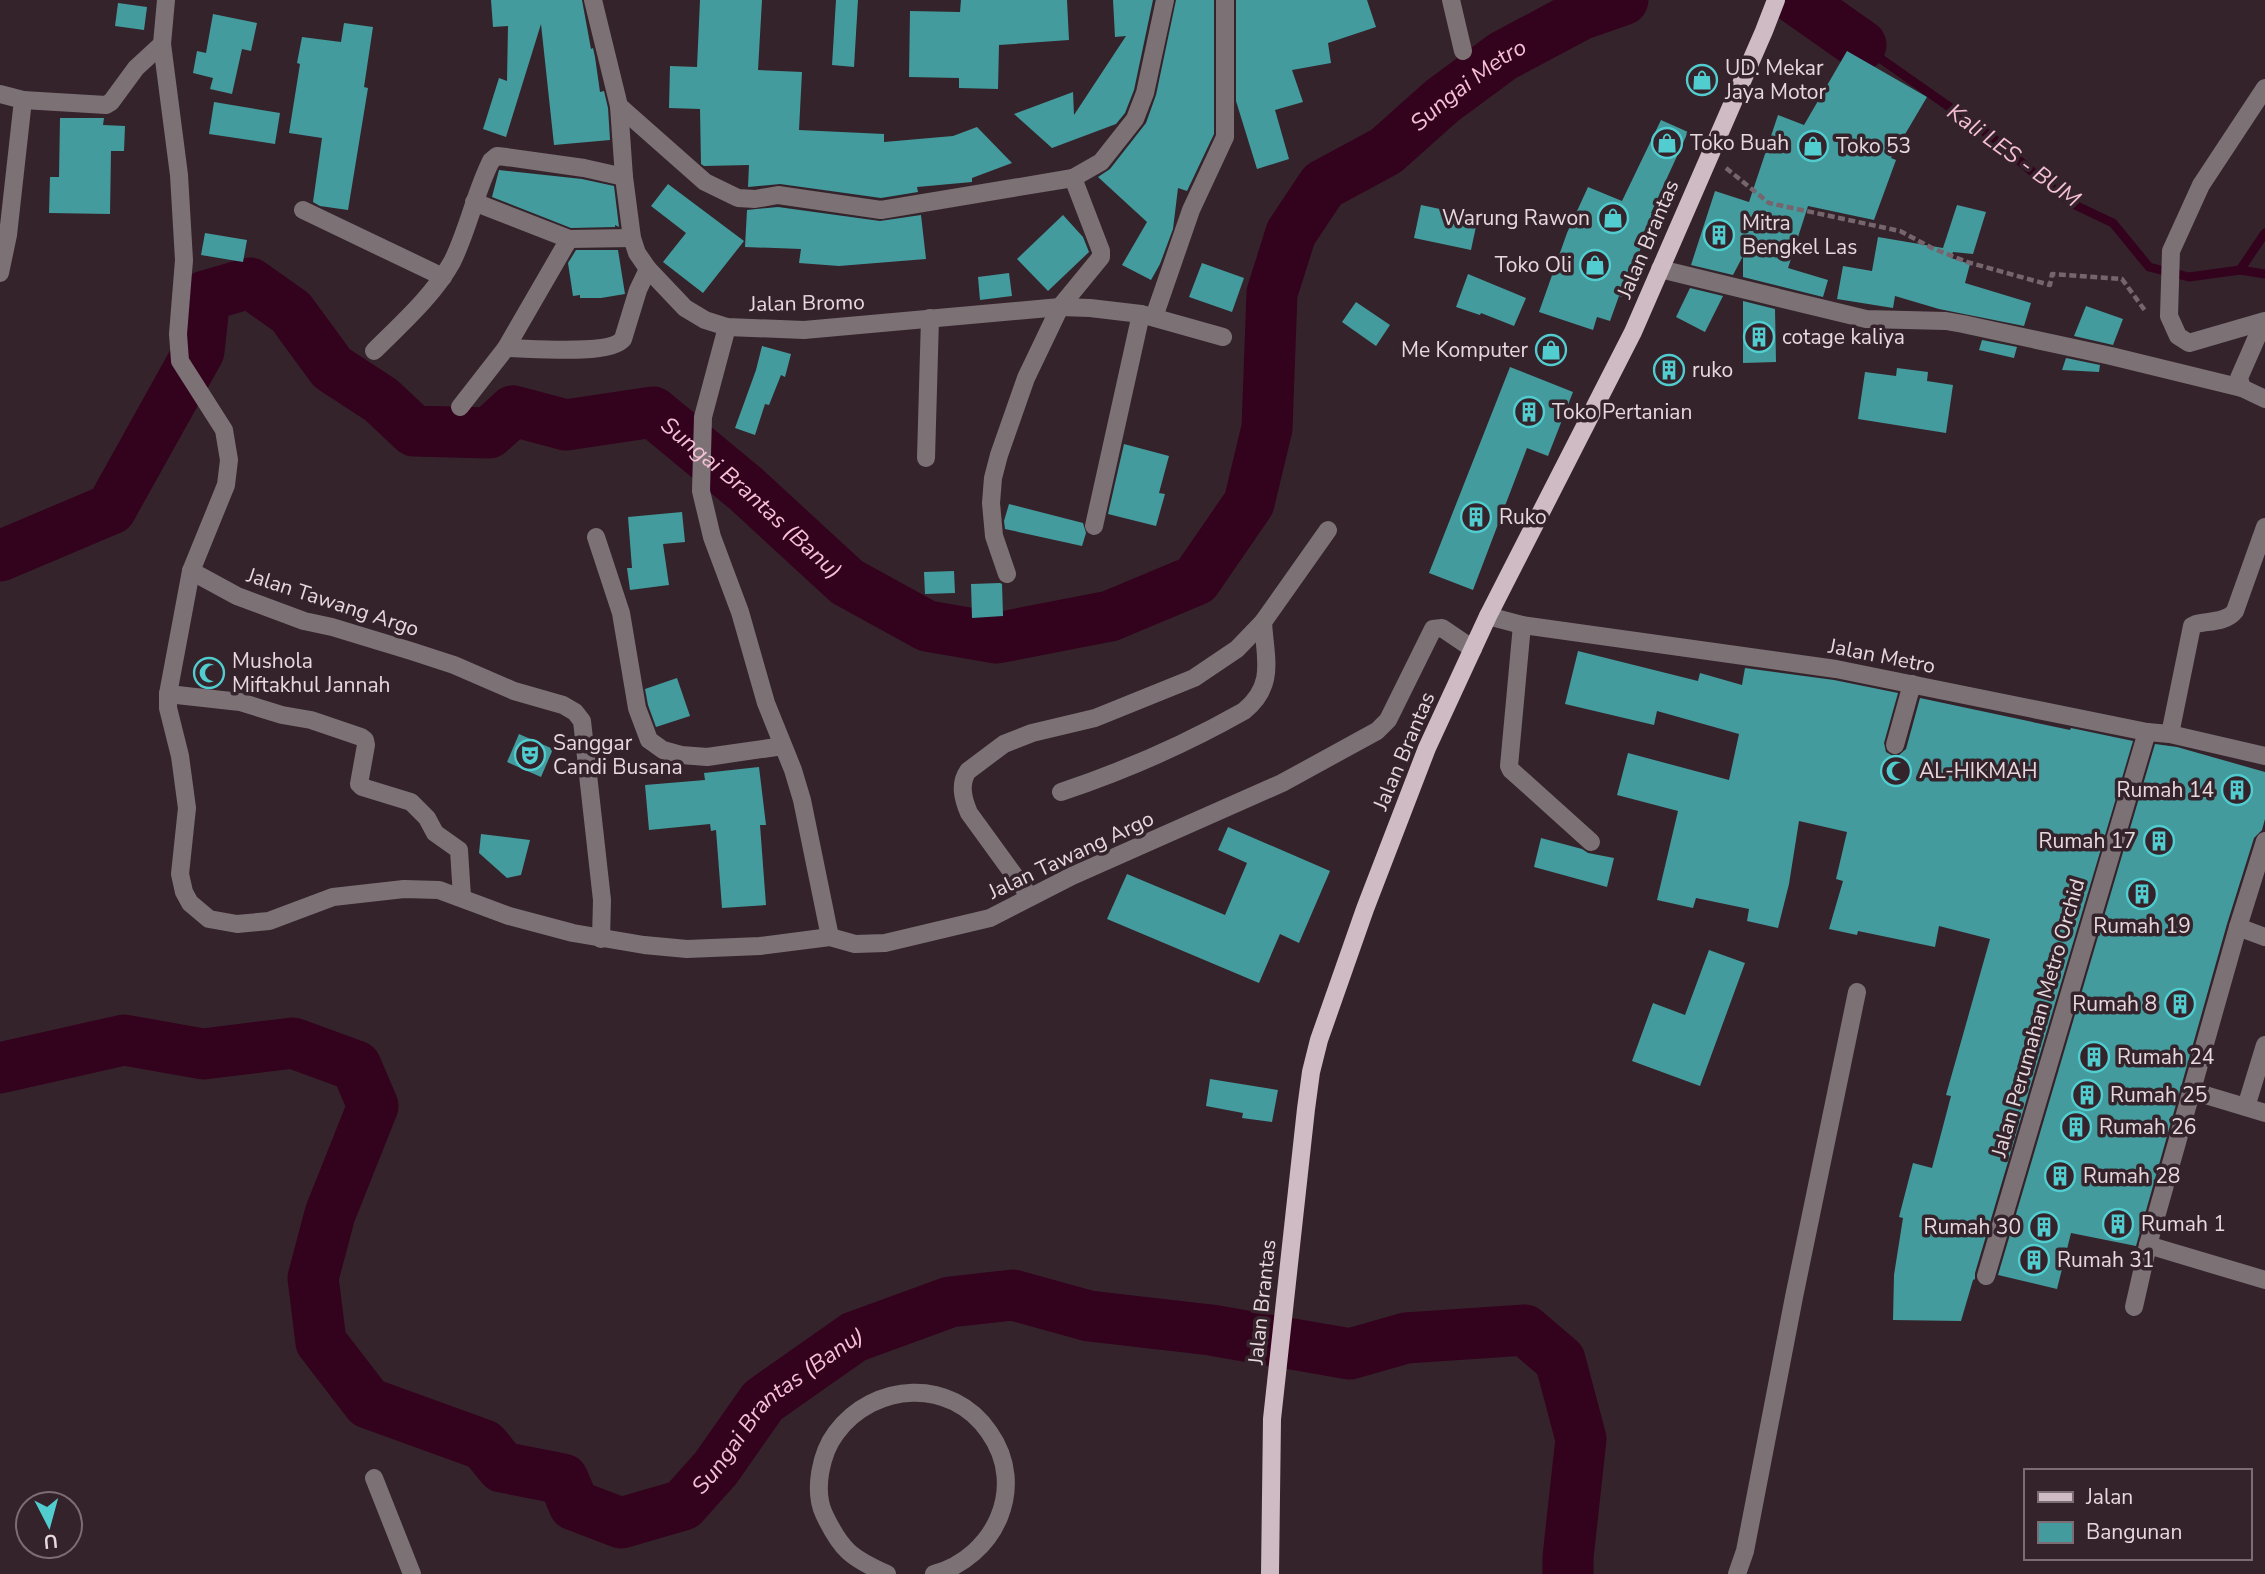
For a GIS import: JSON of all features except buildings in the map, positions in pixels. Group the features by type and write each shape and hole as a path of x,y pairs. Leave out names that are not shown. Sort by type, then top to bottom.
{"main road":[{"name":"Jalan Brantas","path":"1270,1574 1272,1419 1306,1109 1319,1040 1365,909 1423,761 1488,616 1633,332 1776,0"}],"street":[{"path":"166,0 162,44 179,175 184,260 178,334 180,361 224,430 229,460 226,485 191,571"},
{"path":"593,0 619,106 624,177 632,238 638,253 648,269 685,308 705,320 727,327"},
{"path":"619,106 705,183 738,198 755,199 778,195 881,210 1073,178 1101,162 1135,119 1145,93 1165,0"},
{"path":"1094,526 1147,316 1225,137 1226,0"},
{"path":"1451,0 1463,51"},
{"path":"0,94 23,100 106,105 136,68 162,44"},
{"path":"2264,322 2189,343 2178,336 2169,316 2171,251 2201,186 2265,88"},
{"path":"0,274 23,100"},
{"path":"374,351 443,277 453,260 491,161 497,156 584,168 624,177"},
{"path":"1006,574 994,536 991,503 993,478 999,455 1026,379 1060,307 1101,257 1073,178"},
{"path":"474,202 569,239 632,238"},
{"path":"303,210 443,277"},
{"path":"460,407 506,348 569,239"},
{"path":"506,348 599,349 619,344 648,269"},
{"path":"1660,270 1866,319 1954,323 2111,356 2242,388 2265,398"},
{"name":"Jalan Bromo","path":"830,937 802,800 766,703 740,612 712,537 701,491 703,417 727,327 813,330 1060,307 1090,307 1147,316 1223,337"},
{"path":"926,458 930,318"},
{"path":"2242,388 2239,378 2264,322"},
{"path":"2170,734 2192,626 2224,619 2235,611 2265,527"},
{"path":"1030,897 969,813 963,789 964,776 968,771 1004,744 1023,736 1095,718 1194,678 1237,649 1263,622 1328,530"},
{"path":"596,537 621,613 637,708 649,740 663,750 707,757 783,746"},
{"name":"Jalan Tawang Argo","path":"601,939 599,862 582,721 575,712 563,705 514,691 444,662 332,627 304,621 237,596 191,571 168,694 168,708 180,756 187,808 180,874 190,903 208,919 237,924 270,921 333,897 404,888 439,890 509,916 601,939 687,949 760,946 830,937 855,944 885,943 914,937 989,918 1116,856 1197,823 1282,783 1377,731 1388,720 1433,629 1442,628 1473,649"},
{"name":"Jalan Metro","path":"1488,616 1522,625 1836,668 2147,733 2170,734 2265,756"},
{"path":"1061,792 1177,748 1254,703 1265,687 1267,677 1263,622"},
{"path":"1522,625 1508,766 1591,842"},
{"path":"1895,745 1912,684"},
{"path":"168,694 240,702 282,715 312,720 361,737 366,745 359,784 411,802 427,818 435,832 459,850 462,897"},
{"name":"Jalan Perumahan Metro Orchid","path":"1986,1276 2147,733"},
{"path":"2134,1307 2148,1245 2265,841"},
{"path":"2238,927 2265,937"},
{"path":"1737,1574 1745,1551 1857,992"},
{"path":"2246,1107 2265,1045"},
{"path":"2192,1091 2265,1113"},
{"path":"2148,1245 2265,1280"},
{"path":"887,1574 858,1561 836,1538 822,1509 819,1476 828,1445 847,1418 873,1400 905,1392 937,1395 967,1409 989,1432 1003,1461 1006,1493 997,1524 978,1551 952,1569 934,1574"},
{"path":"374,1478 412,1574"}],"path":[{"path":"1710,156 1769,203 1900,231 1967,262 2050,285 2052,274 2122,279 2149,316 2169,316"}],"waterway":[{"name":"Sungai Brantas (Banu)","path":"0,556 111,509 199,351 205,296 250,283 291,312 332,368 381,400 414,431 489,433 513,411 566,425 653,412 746,489 847,582 927,626 997,638 1110,616 1196,580 1249,503 1267,428 1272,293 1291,233 1323,185 1386,151 1442,101 1503,56 1580,15 1623,0"},
{"name":"Sungai Metro","path":"1797,0 1861,45"},
{"name":"Kali LES - BUM","path":"1861,45 1988,134 2077,206 2113,223 2149,267 2189,277 2240,270 2265,274"},
{"name":"Kali LES - BUM","path":"2240,270 2265,233"},
{"name":"Sungai Brantas (Banu)","path":"0,1068 124,1040 203,1054 293,1043 356,1066 373,1106 330,1214 313,1278 321,1342 368,1403 484,1445 502,1467 563,1479 574,1505 621,1523 683,1505 716,1468 763,1401 854,1337 950,1302 1013,1295 1089,1316 1211,1330 1350,1354 1406,1338 1525,1330 1560,1360 1581,1439 1568,1574"}],"place":[{"name":"UD. Mekar Jaya Motor","path":"1702,80"},
{"name":"Toko Buah","path":"1667,143"},
{"name":"Toko 53","path":"1813,146"},
{"name":"Warung Rawon","path":"1613,218"},
{"name":"Mitra Bengkel Las","path":"1719,235"},
{"name":"Toko Oli","path":"1595,265"},
{"name":"cotage kaliya","path":"1759,337"},
{"name":"Me Komputer","path":"1551,350"},
{"name":"ruko","path":"1669,370"},
{"name":"Toko Pertanian","path":"1529,412"},
{"name":"Ruko","path":"1476,517"},
{"name":"Mushola Miftakhul Jannah","path":"209,673"},
{"name":"Sanggar Candi Busana","path":"530,755"},
{"name":"AL-HIKMAH","path":"1896,771"},
{"name":"Rumah 14","path":"2237,790"},
{"name":"Rumah 17","path":"2159,841"},
{"name":"Rumah 19","path":"2142,894"},
{"name":"Rumah 8","path":"2180,1004"},
{"name":"Rumah 24","path":"2094,1057"},
{"name":"Rumah 25","path":"2087,1095"},
{"name":"Rumah 26","path":"2076,1127"},
{"name":"Rumah 28","path":"2060,1176"},
{"name":"Rumah 1","path":"2118,1224"},
{"name":"Rumah 30","path":"2044,1227"},
{"name":"Rumah 31","path":"2034,1260"}]}
